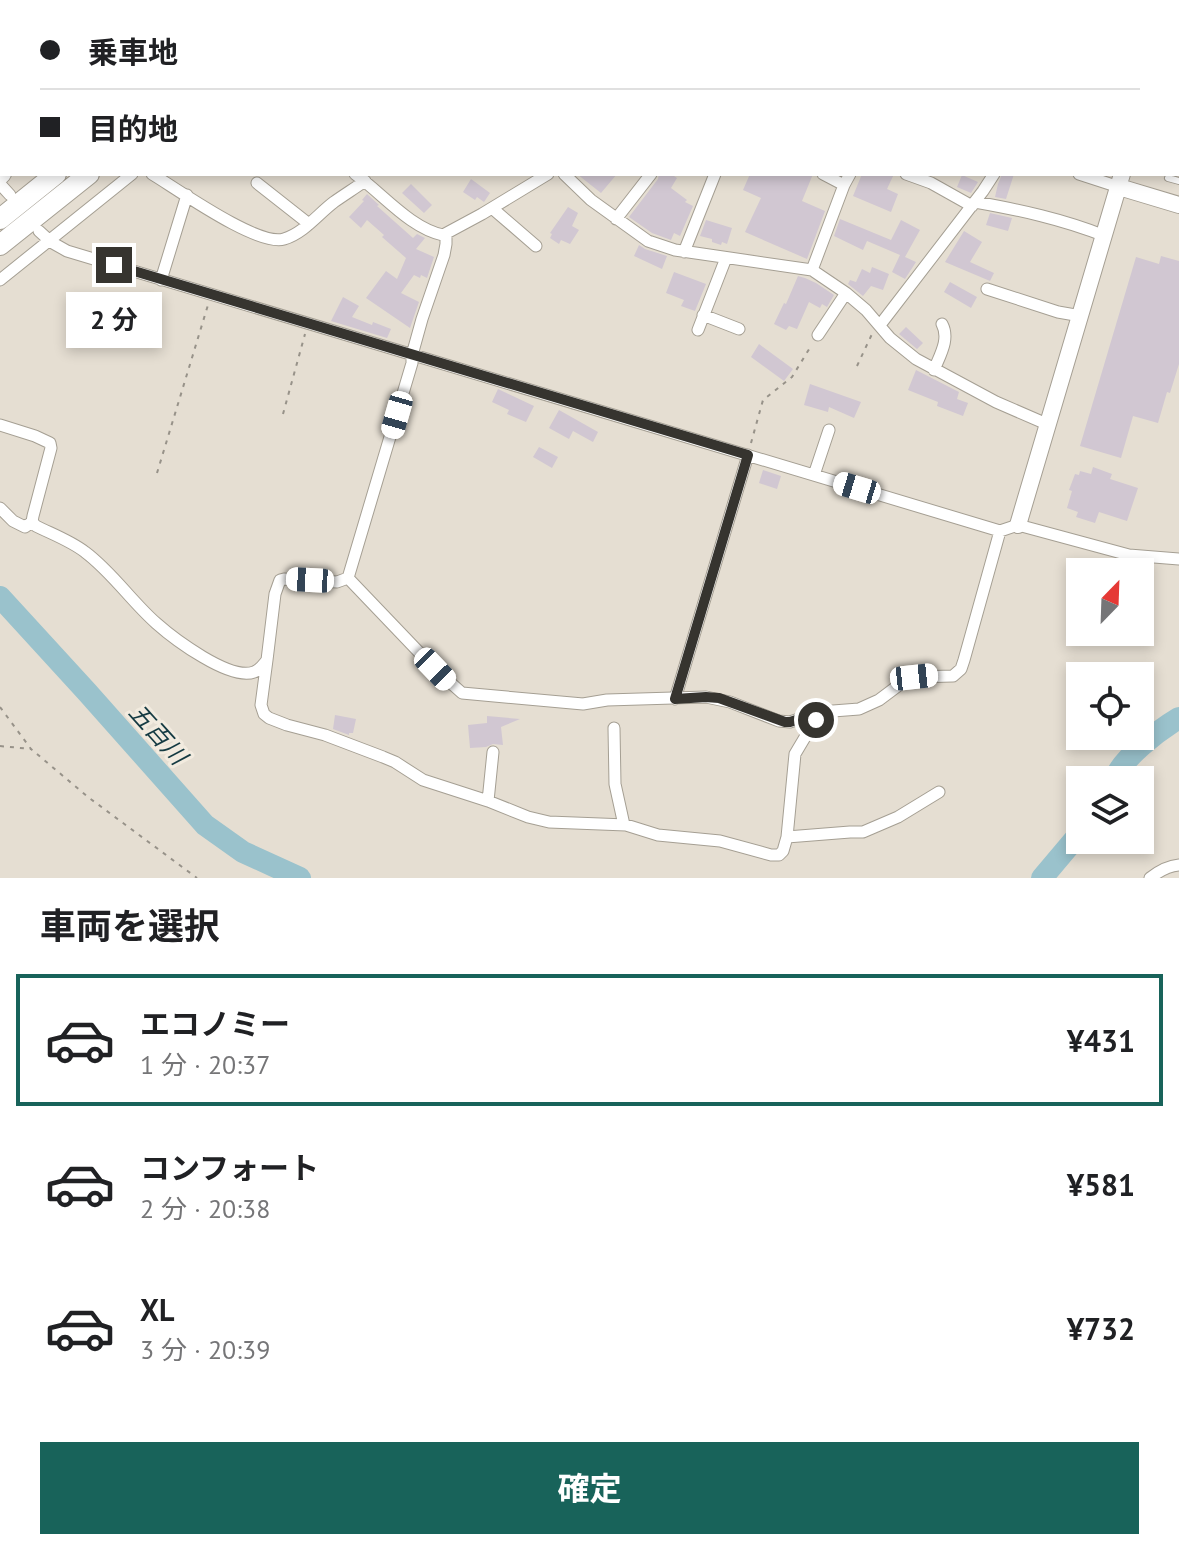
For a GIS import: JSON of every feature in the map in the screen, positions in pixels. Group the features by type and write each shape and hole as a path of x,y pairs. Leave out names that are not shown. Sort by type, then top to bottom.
{"highway":[{"path":"0,219 54,176"},
{"path":"0,245 86,176"}],"street":[{"path":"0,280 129,176"},
{"path":"155,176 248,231 271,240 288,238 309,224 360,178 414,223 446,235 545,176"},
{"path":"566,176 616,219 648,241 665,248 812,270 846,293 906,352 996,402 1049,425"},
{"path":"616,219 649,176"},
{"path":"684,252 714,176"},
{"path":"912,176 973,204 1031,212 1105,236"},
{"path":"879,323 993,176"},
{"path":"1093,176 1121,180 1179,205"},
{"path":"812,270 847,180"},
{"path":"1018,525 1121,180"},
{"path":"257,183 309,224"},
{"path":"0,184 10,195"},
{"path":"161,280 187,195"},
{"path":"492,208 536,246"},
{"path":"39,231 67,251 1000,531 1018,525 1129,555 1179,559"},
{"path":"348,578 444,255 446,235"},
{"path":"698,330 726,258"},
{"path":"987,289 1058,312 1081,316"},
{"path":"818,335 846,293"},
{"path":"703,315 739,329"},
{"path":"934,370 945,341 942,324"},
{"path":"0,425 35,436 50,443 51,448 32,522 25,527 18,525 0,508"},
{"path":"814,475 829,430"},
{"path":"675,699 748,455"},
{"path":"32,522 84,551 155,622 195,652 240,673 258,670 267,660"},
{"path":"348,578 462,693 583,704 607,700 719,698 790,722 820,712 866,707 914,677 957,674 964,660 1000,531"},
{"path":"348,578 337,582 280,580 275,594 261,705 264,714 287,725 325,735 395,762 423,780 528,817 549,822 624,825 658,835 720,841 779,855 787,837 795,754 820,712"},
{"path":"614,728 615,784 624,825"},
{"path":"488,801 493,752"},
{"path":"787,837 863,832 898,817 939,792"},
{"path":"1150,878 1179,865"}],"path":[{"path":"157,473 211,295"},
{"path":"857,366 879,323"},
{"path":"283,414 308,324"},
{"path":"748,455 763,400 792,377 818,335"},
{"path":"0,707 31,749 88,797 197,878"},
{"path":"0,746 31,749"}],"building":[{"path":"580,176 615,176 601,193"},
{"path":"659,176 677,178 671,188 693,206 680,236 674,233 671,240 652,233 629,217"},
{"path":"749,176 812,176 802,201 825,211 807,259 745,232 761,198 743,190"},
{"path":"861,176 893,176 887,189 898,194 891,212 853,196"},
{"path":"962,176 978,182 971,193 957,187"},
{"path":"1001,176 1013,176 1006,199 995,197"},
{"path":"471,179 490,193 484,202 463,192"},
{"path":"411,184 432,205 424,213 402,193"},
{"path":"367,194 413,238 417,234 425,238 416,249 434,257 427,278 414,275 401,293 419,302 410,328 366,298 386,271 397,279 406,258 367,220 361,228 349,217"},
{"path":"568,207 578,213 572,226 579,230 570,244 561,240 559,244 550,238 550,233"},
{"path":"990,213 1012,218 1008,231 986,225"},
{"path":"840,219 891,240 901,220 920,230 905,257 916,262 905,279 892,272 900,255 867,241 863,250 834,236"},
{"path":"706,220 732,228 727,244 722,242 721,245 700,236"},
{"path":"964,231 982,242 970,262 994,273 990,281 945,262"},
{"path":"639,245 667,256 662,269 634,256"},
{"path":"1161,256 1179,261 1179,364 1158,423 1133,416 1121,458 1080,446 1136,257 1159,264"},
{"path":"872,267 889,274 883,290 871,286 863,296 848,284 850,280 856,282 862,269 870,273"},
{"path":"674,272 706,284 695,311 681,306 684,300 666,293"},
{"path":"798,276 834,295 827,307 822,304 820,308 809,302 797,329 789,326 786,330 774,324"},
{"path":"950,282 977,297 971,308 944,292"},
{"path":"343,297 359,306 352,317 391,329 387,338 331,321"},
{"path":"906,327 923,343 917,349 899,334"},
{"path":"759,344 793,369 784,381 751,357"},
{"path":"916,370 959,392 957,399 968,403 963,416 908,390"},
{"path":"810,384 861,402 854,418 829,407 828,412 804,405"},
{"path":"498,389 534,406 526,422 507,414 509,410 492,402"},
{"path":"559,410 598,432 593,442 573,431 569,439 549,428"},
{"path":"539,447 558,457 552,468 533,457"},
{"path":"1093,467 1112,474 1110,479 1138,488 1127,521 1099,512 1095,523 1076,517 1078,512 1067,508 1075,474 1079,475 1080,471 1091,474"},
{"path":"763,470 781,476 777,489 759,483"},
{"path":"335,715 356,719 353,733 349,735 333,729"},
{"path":"487,716 520,719 501,727 503,745 470,748 468,725 487,723"}],"waterway":[{"name":"五百川","path":"0,597 205,825 243,852 300,878"},
{"name":"五百川","path":"1123,766 1152,737 1179,718"},
{"name":"五百川","path":"1042,878 1066,850"}],"route":[{"path":"114,265 748,455 675,699 719,698 785,722 820,712 816,720"}]}
